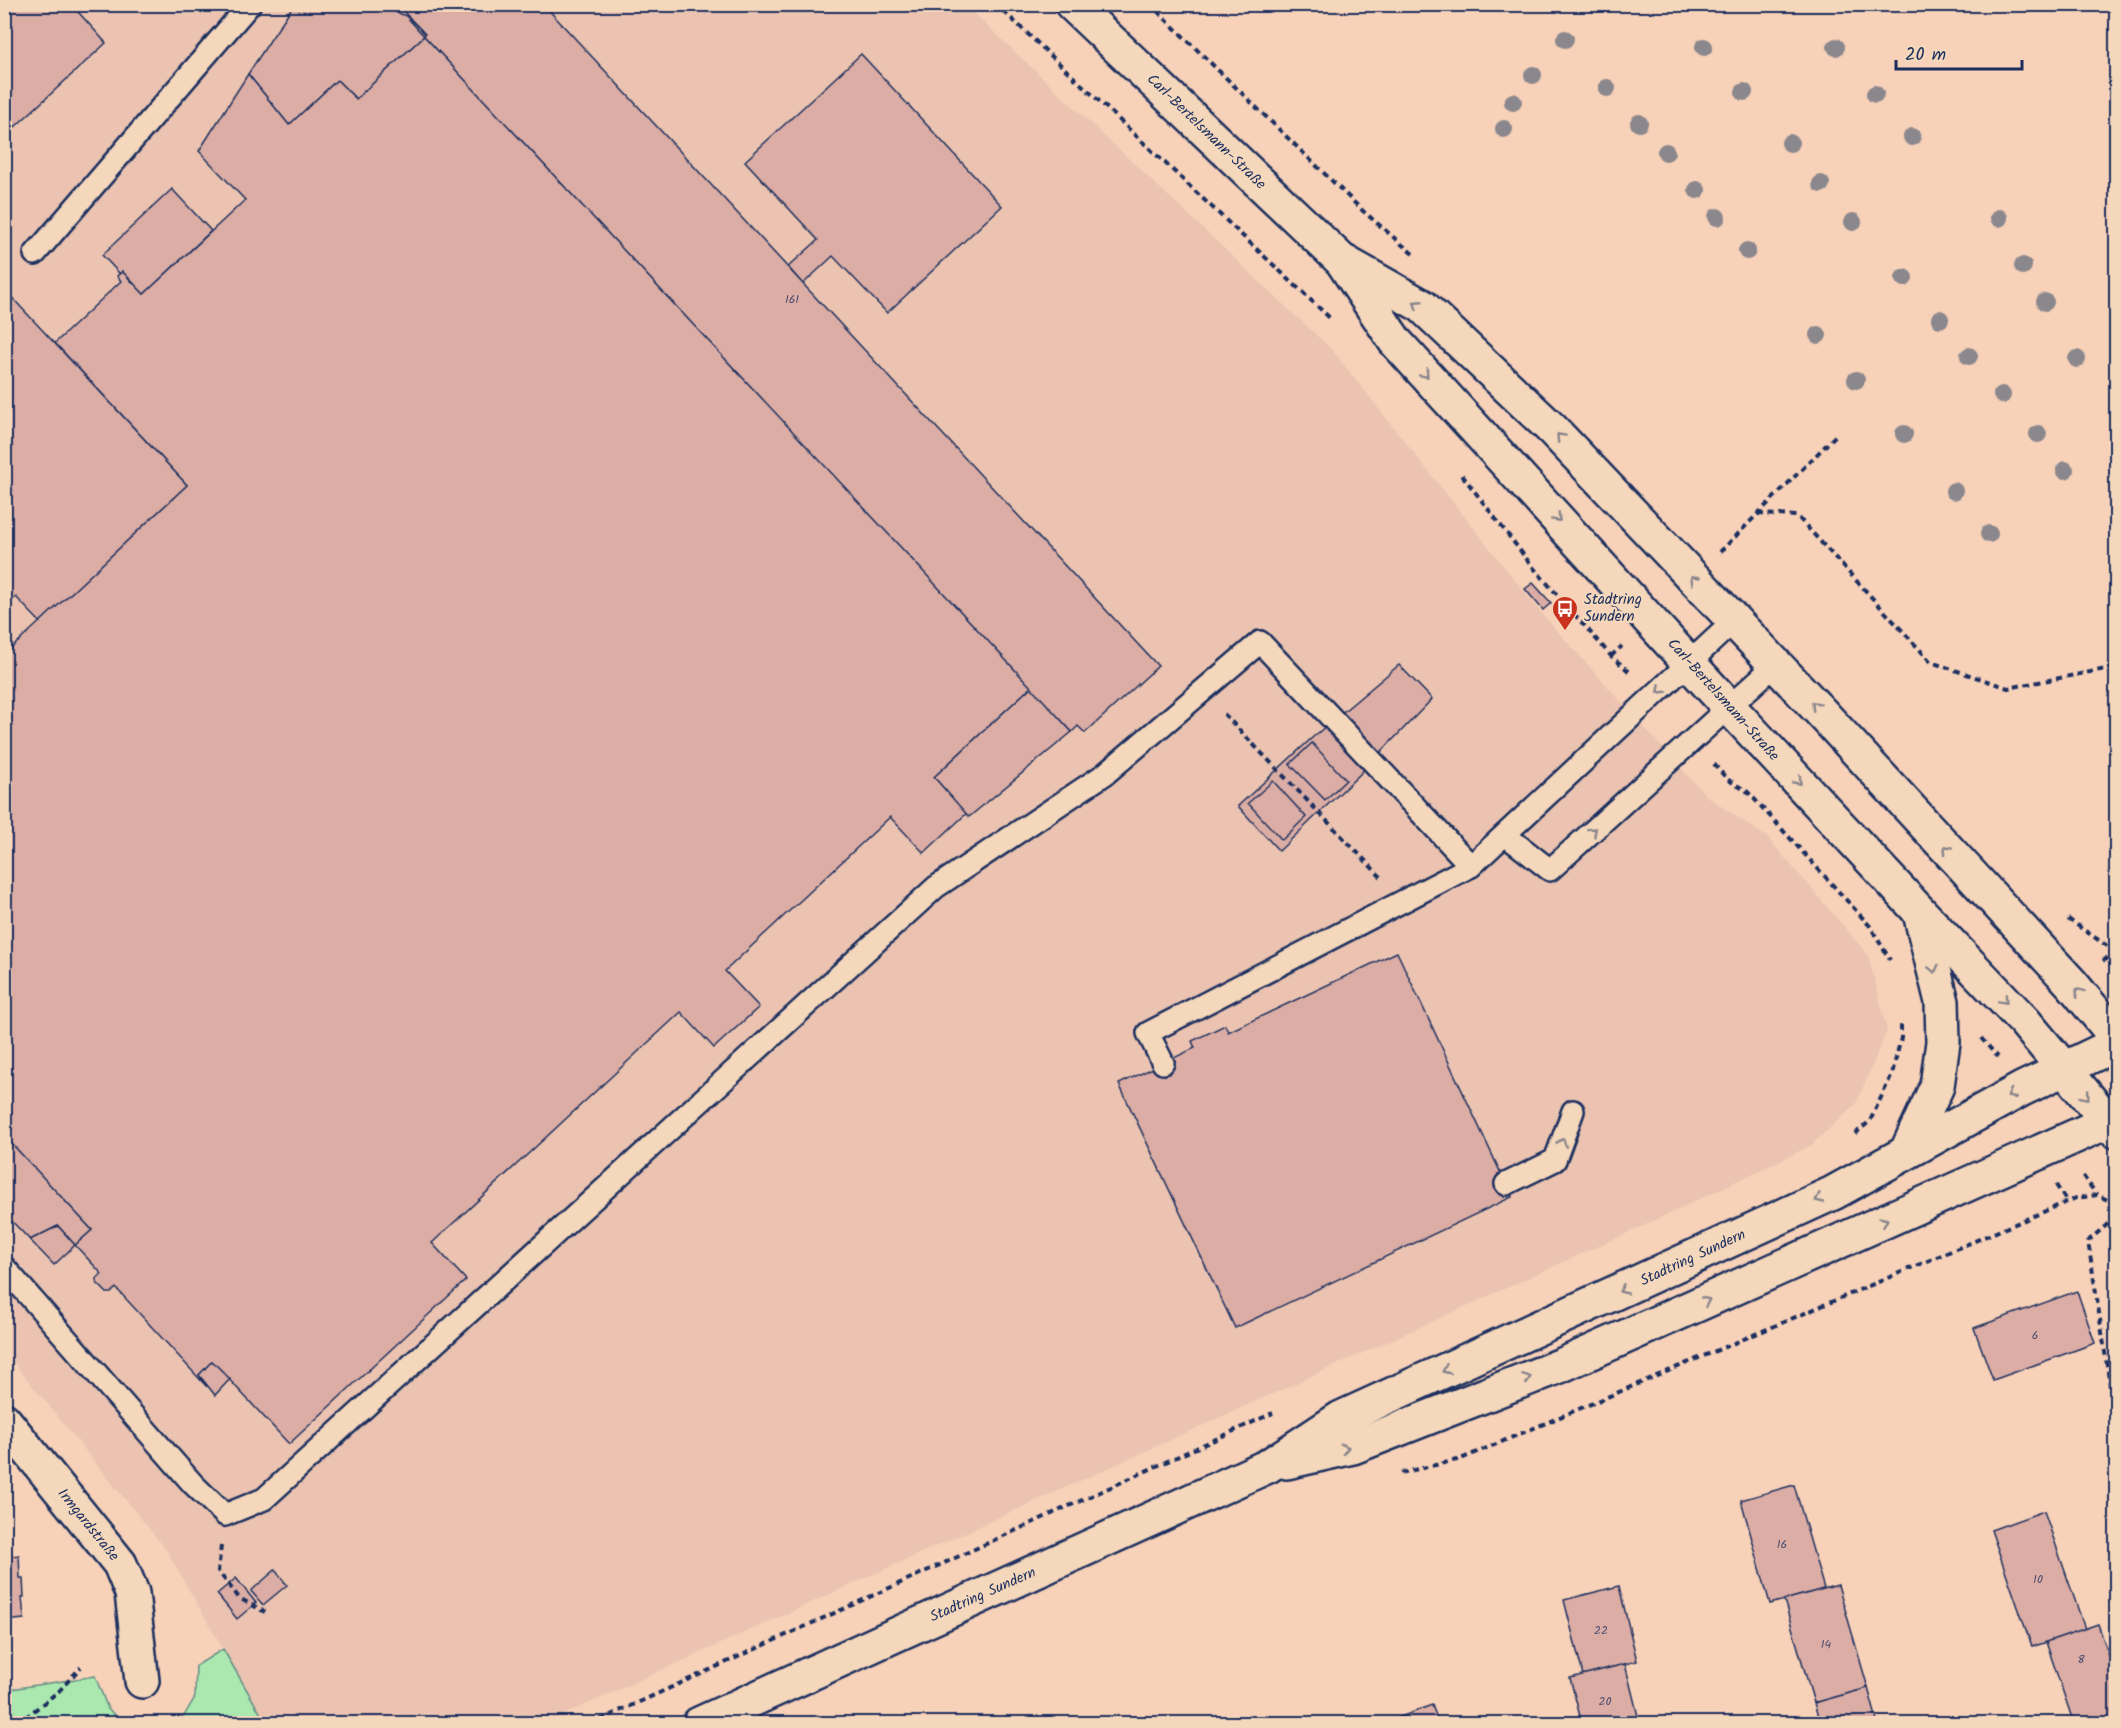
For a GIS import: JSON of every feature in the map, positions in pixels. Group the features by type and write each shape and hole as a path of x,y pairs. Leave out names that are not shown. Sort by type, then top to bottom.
{"main road":[{"name":"Carl-Bertelsmann-Straße","path":"1072,4 1341,260 1395,341 1729,707 2017,1014 2064,1070 2114,1123"},
{"name":"Carl-Bertelsmann-Straße","path":"1341,260 1422,306 1552,429 1776,664 2064,976 2116,1037"},
{"path":"1907,1150 1937,1086 1942,1042 1942,1002 1920,912"},
{"name":"Stadtring Sundern","path":"699,1724 1268,1467 1341,1418 1833,1193 1907,1150 2022,1089 2116,1044"},
{"name":"Stadtring Sundern","path":"1268,1467 1353,1447 1562,1365 2114,1123"},
{"name":"Irmgardstraße","path":"4,1420 120,1564 132,1593 142,1681"}],"lane":[{"path":"35,254 250,4"},
{"path":"1163,1063 1148,1033 1472,866 1734,621"},
{"path":"4,1267 193,1484 225,1515 264,1499 936,887 1105,774 1260,642 1472,866"},
{"path":"1505,835 1550,870 1776,664"},
{"path":"1506,1184 1555,1161 1573,1111"}],"path":[{"path":"996,4 1332,320"},
{"path":"1150,4 1363,212"},
{"path":"1728,543 1836,435"},
{"path":"1460,473 1532,566 1611,656 1634,675"},
{"path":"1758,514 1797,516 1931,662 2008,688 2116,667"},
{"path":"1203,691 1404,902"},
{"path":"1716,767 1727,779 1748,792 1863,918 1892,962"},
{"path":"1853,1135 1870,1121 1892,1074 1900,1038"},
{"path":"2082,1174 2097,1195 2116,1204"},
{"path":"2054,1182 2067,1202 2076,1198 2097,1195"},
{"path":"2116,1217 2088,1240 2116,1424"},
{"path":"591,1724 1274,1413"},
{"path":"225,1515 218,1571 239,1598 265,1612"},
{"path":"17,1724 59,1691 81,1667"}],"shaded area":[{"path":"4,5 965,5 1332,350 1541,613 1706,796 1768,838 1868,955 1887,1030 1856,1104 1810,1146 1643,1226 545,1723 266,1723 165,1548 5,1352"}],"green space":[{"path":"223,1649 266,1723 180,1723 195,1697 196,1666"},
{"path":"95,1676 108,1709 124,1723 5,1723 5,1690"}],"building":[{"path":"4,4 71,4 106,43 4,137"},
{"path":"294,4 375,4 406,16 424,36 356,99 337,80 289,125 248,74"},
{"path":"413,4 543,4 1158,666 1085,733 1078,726 1072,732 424,36 425,34 404,12"},
{"path":"424,36 1031,687 934,777 967,813 924,853 890,817 725,971 759,1007 714,1048 681,1012 432,1243 466,1280 289,1444 212,1361 199,1375 207,1387 116,1288 111,1293 107,1293 97,1283 97,1278 102,1274 75,1245 92,1230 4,1136 4,655 187,485 55,343 121,281 117,276 122,271 144,294 245,200 199,151 248,74 289,125 337,80 356,99"},
{"path":"861,54 1002,206 887,313 833,256 803,284 788,267 818,240 745,161"},
{"path":"172,189 211,231 144,294 122,271 120,274 102,255"},
{"path":"4,289 187,485 40,622 16,597 4,608"},
{"path":"1533,583 1551,603 1543,610 1525,589"},
{"path":"1399,665 1432,699 1359,775 1279,851 1238,806 1313,737"},
{"path":"1031,687 1072,732 969,817 934,777"},
{"path":"1312,743 1346,780 1325,800 1290,764"},
{"path":"1273,781 1306,817 1282,840 1248,803"},
{"path":"1397,952 1512,1197 1235,1328 1119,1084 1195,1048 1192,1041 1225,1025 1228,1032"},
{"path":"12,1144 92,1230 75,1245 58,1226 30,1240 4,1213 4,1151"},
{"path":"58,1226 75,1245 54,1265 30,1240"},
{"path":"2077,1291 2095,1343 1993,1380 1974,1328"},
{"path":"212,1361 230,1379 215,1395 199,1375"},
{"path":"1794,1485 1824,1589 1770,1604 1741,1500"},
{"path":"2044,1511 2085,1629 2032,1647 1991,1530"},
{"path":"19,1555 20,1578 23,1578 24,1619 4,1621 4,1557"},
{"path":"275,1570 287,1585 263,1605 251,1591"},
{"path":"236,1578 256,1603 237,1619 217,1594"},
{"path":"1838,1585 1868,1688 1814,1703 1784,1600"},
{"path":"1619,1586 1637,1661 1583,1675 1564,1600"},
{"path":"2098,1624 2116,1676 2116,1724 2074,1724 2046,1642"},
{"path":"1625,1664 1640,1724 1582,1724 1570,1678"},
{"path":"1868,1688 1878,1724 1820,1724 1814,1703"},
{"path":"1432,1705 1439,1724 1382,1724"}],"place":[{"name":"Stadtring Sundern","path":"1565,632"}]}
